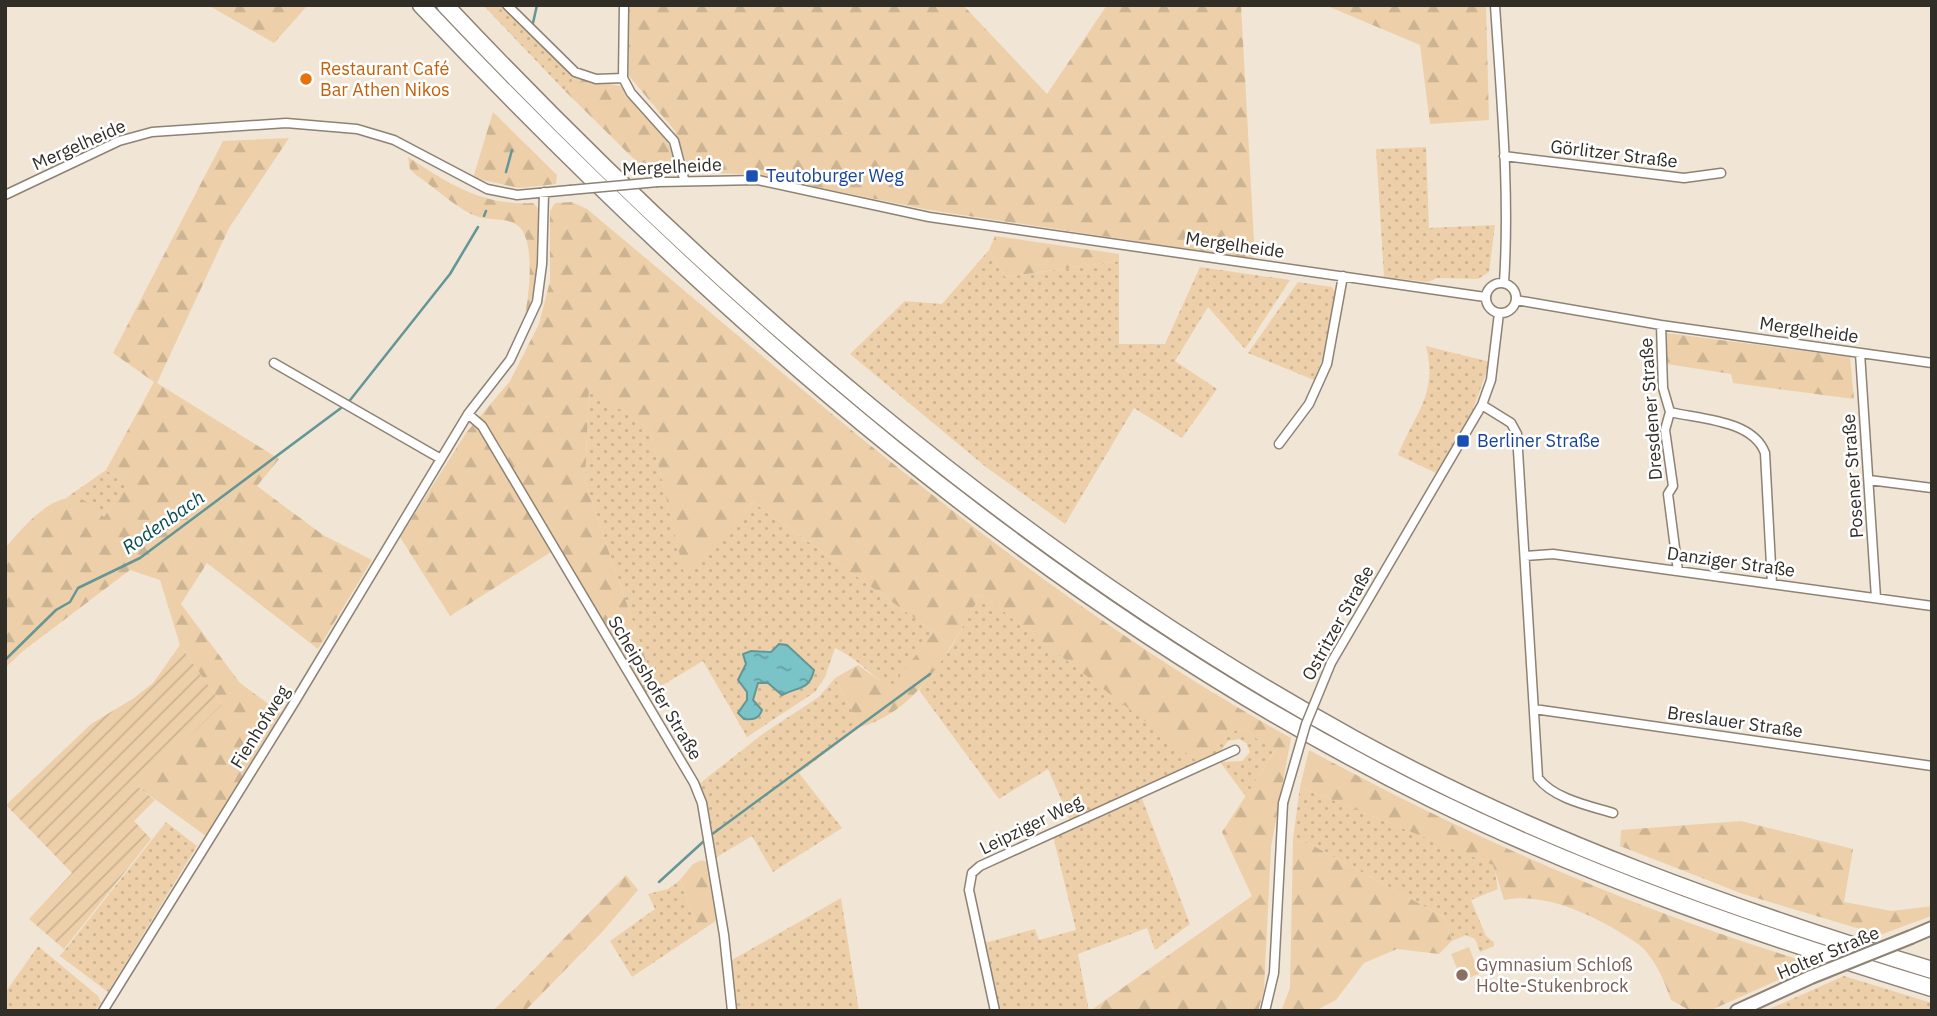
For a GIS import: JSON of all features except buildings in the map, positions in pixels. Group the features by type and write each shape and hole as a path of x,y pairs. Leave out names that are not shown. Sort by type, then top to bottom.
{"highway":[{"path":"421,5 638,221 793,362 912,463 1008,537 1153,639 1257,705 1346,754 1540,849 1666,899 1932,988"},
{"path":"445,5 620,180 802,347 918,445 1030,532 1161,623 1357,741 1556,836 1740,908 1932,970"}],"street":[{"path":"507,5 575,72 596,79 622,78"},
{"path":"624,5 622,78 631,93 674,141 684,179"},
{"path":"1495,5 1507,238 1504,282"},
{"name":"Mergelheide","path":"5,195 118,141 152,132 286,123 357,129 394,140 487,189 517,195 684,179 758,180 929,217 1485,297"},
{"name":"Görlitzer Straße","path":"1504,156 1684,178 1721,173"},
{"name":"Fienhofweg","path":"103,1011 294,703 468,414 510,360 537,302 542,264 544,192"},
{"path":"1279,444 1309,404 1327,364 1343,276"},
{"path":"1504,282 1515,291 1516,300 1512,308 1499,313 1491,309 1485,297 1491,285 1504,282"},
{"name":"Mergelheide","path":"1516,300 1661,325 1932,363"},
{"name":"Ostritzer Straße","path":"1265,1011 1273,973 1283,803 1306,724 1331,663 1482,405 1490,380 1499,313"},
{"name":"Dresdener Straße","path":"1661,325 1663,388 1670,412 1665,430 1673,486 1668,494 1678,571"},
{"name":"Posener Straße","path":"1860,353 1876,598"},
{"path":"274,363 441,459"},
{"path":"1482,405 1511,422 1517,433 1538,778 1543,785 1574,801 1613,813"},
{"path":"1670,412 1742,429 1761,443 1765,453 1772,584"},
{"name":"Scheipshofer Straße","path":"468,414 482,426 694,783 702,803 724,935 732,1011"},
{"path":"1869,480 1932,488"},
{"name":"Danziger Straße","path":"1525,556 1553,554 1932,606"},
{"name":"Breslauer Straße","path":"1534,709 1932,766"},
{"name":"Leipziger Weg","path":"995,1011 969,890 972,873 980,866 1099,809 1235,750"},
{"name":"Holter Straße","path":"1737,1011 1811,977 1932,928"}],"green space":[{"path":"208,5 308,5 274,43"},
{"path":"483,5 502,5 576,78 565,91"},
{"path":"629,5 963,5 1047,94 1107,5 1241,5 1255,259 929,210 758,175 690,172 675,131 629,76"},
{"path":"1325,5 1486,5 1489,120 1430,124 1420,45"},
{"path":"576,78 621,86 664,133 676,165 662,175 637,162 565,91"},
{"path":"493,112 557,175 556,184 519,188 473,178"},
{"path":"289,138 229,228 157,383 279,459 257,486 323,535 372,560 318,649 207,563 181,604 240,683 281,713 206,836 138,787 222,705 180,645 160,580 130,570 23,651 5,668 5,548 41,511 64,499 76,498 87,502 104,517 126,485 106,470 154,382 113,353 223,141"},
{"path":"1426,147 1429,228 1495,225 1489,272 1478,279 1437,278 1428,282 1384,277 1376,149"},
{"path":"408,157 467,191 498,201 533,203 540,210 534,286 522,329 530,274 523,233 512,223 479,217 464,210 416,175 410,169"},
{"path":"572,202 587,209 841,421 1014,558 1104,622 1196,682 1291,738 1271,847 1264,990 1258,1011 1090,1011 1252,896 1222,832 1275,751 1242,729 1233,731 1199,763 981,594 946,654 917,691 900,707 881,719 860,727 835,678 858,665 890,688 934,632 753,502 684,573 650,430 589,388 585,482 656,689 645,693 559,547 450,616 400,537 466,433 510,381 539,324 550,281 550,211 555,203"},
{"path":"995,236 1119,254 1119,261 1005,277 989,250"},
{"path":"989,250 1005,277 1119,261 1119,344 1165,344 1200,267 1290,280 1245,349 1208,307 1175,361 1217,389 1182,438 1134,408 1065,524 986,467 850,354 905,301 942,304"},
{"path":"1298,282 1332,287 1335,292 1329,343 1314,380 1248,353"},
{"path":"1666,333 1850,357 1854,399 1733,383 1731,374 1667,364"},
{"path":"1426,346 1490,362 1472,412 1436,473 1398,455 1427,391 1429,363"},
{"path":"589,387 650,430 684,572 753,502 934,632 890,689 856,661 835,648 825,677 815,692 747,737 703,661 656,689 585,482","holes":["787,645 808,667 796,690 782,695 772,685 758,683 753,700 762,710 738,713 747,700 748,692 738,680 746,664 743,654"]},
{"path":"106,470 127,485 103,518 86,501 66,498"},
{"path":"981,594 1199,762 1233,731 1242,729 1275,750 1246,797 1220,762 1242,761 1250,752 1246,743 1239,739 1228,741 1219,754 1070,820 1048,769 999,799 919,690 952,646"},
{"path":"180,645 222,705 138,787 155,800 134,821 151,839 64,949 29,919 72,873 6,805 91,724 153,683"},
{"path":"835,678 860,727 799,773 842,828 773,872 752,836 715,858 699,784 764,733 819,697"},
{"path":"1309,750 1431,813 1556,870 1684,921 1814,964 1709,1011 1689,1010 1671,1000 1666,985 1644,949 1608,925 1556,903 1521,898 1504,900 1493,865 1300,787"},
{"path":"1300,787 1494,865 1498,889 1471,900 1486,936 1494,942 1494,946 1480,952 1475,939 1466,935 1452,941 1444,917 1310,844 1293,839"},
{"path":"1141,796 1190,924 1155,950 1147,928 1078,954 1089,1011 999,1011 984,943 1035,929 1039,940 1076,930 1053,836"},
{"path":"1741,821 1853,849 1844,902 1892,911 1932,906 1931,916 1880,935 1743,894 1620,846 1621,830"},
{"path":"166,822 197,846 108,992 60,956"},
{"path":"1293,839 1310,844 1444,917 1452,941 1439,954 1397,949 1364,963 1336,1000 1315,1011 1281,1011 1290,988"},
{"path":"702,860 706,862 716,921 699,932 680,880 693,864"},
{"path":"626,875 638,890 603,931 525,1011 493,1011"},
{"path":"680,880 699,932 632,977 610,941 655,909 648,894 668,889"},
{"path":"841,898 859,1011 736,1011 732,960"},
{"path":"38,946 98,996 101,1003 94,1011 5,1011 5,993"},
{"path":"1469,947 1479,974 1462,980 1451,954"},
{"path":"1844,976 1932,1003 1932,1011 1765,1011"}],"water":[{"path":"779,644 787,645 814,670 812,677 806,685 782,695 768,683 758,683 753,700 762,710 755,718 744,719 738,713 747,700 747,692 738,680 746,664 743,654 751,651 771,652"}],"waterway":[{"name":"Rodenbach","path":"533,23 537,5"},
{"name":"Rodenbach","path":"506,172 512,150"},
{"name":"Rodenbach","path":"484,216 486,211"},
{"name":"Rodenbach","path":"347,404 450,274 478,227"},
{"name":"Rodenbach","path":"5,660 56,610 70,602 78,588 140,558 341,408"},
{"path":"711,835 930,674"},
{"path":"659,882 704,841"}],"place":[{"name":"Restaurant Café Bar Athen Nikos","path":"306,79"},
{"name":"Teutoburger Weg","path":"752,176"},
{"name":"Berliner Straße","path":"1463,441"},
{"name":"Gymnasium Schloß Holte-Stukenbrock","path":"1462,975"}]}
